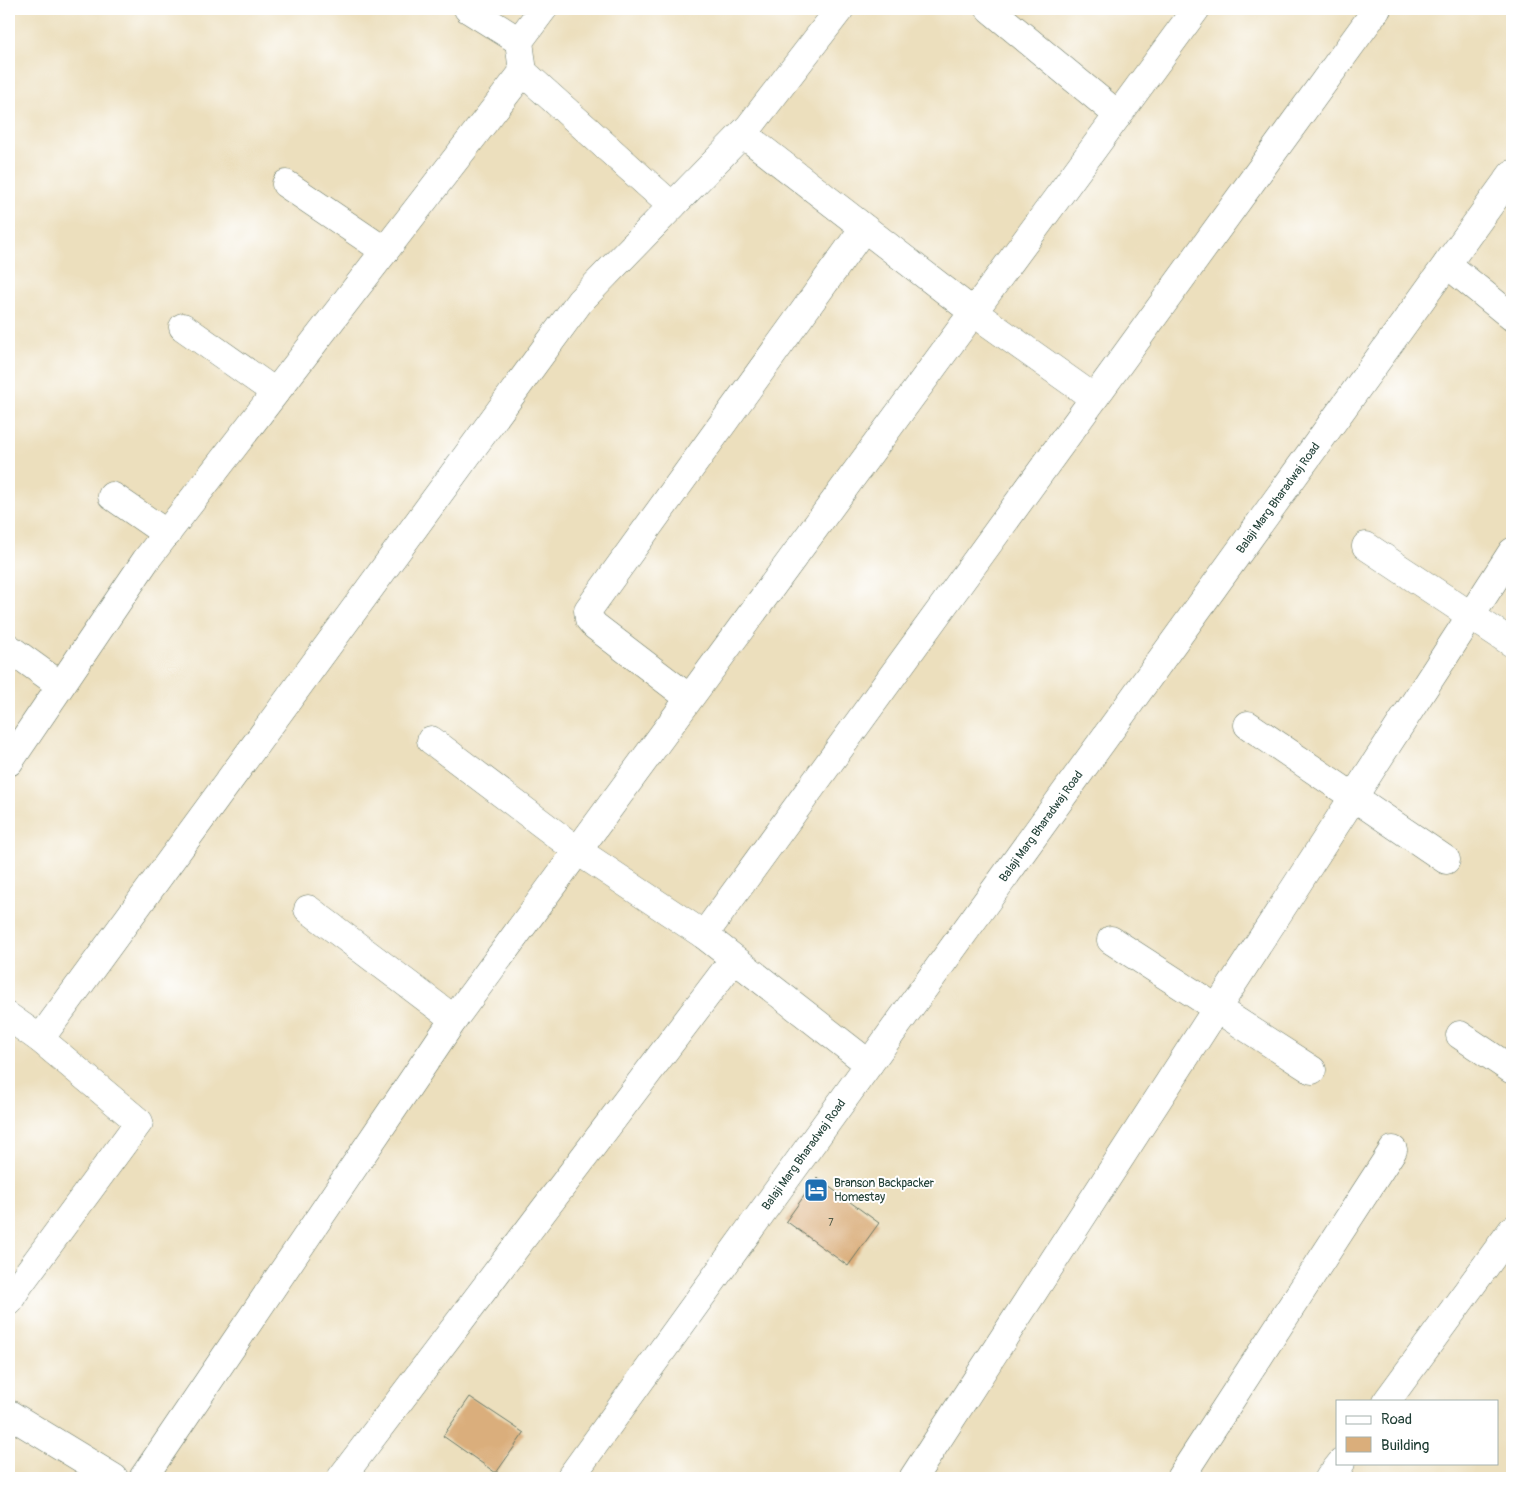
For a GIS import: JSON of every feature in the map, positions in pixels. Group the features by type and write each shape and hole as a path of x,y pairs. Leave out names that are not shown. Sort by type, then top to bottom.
{"street":[{"path":"468,9 519,41"},
{"path":"543,9 519,41 523,72 672,206"},
{"path":"40,1039 580,301 742,134 840,9"},
{"path":"990,9 1118,115"},
{"path":"143,1478 454,1019 1196,9"},
{"path":"704,936 1377,9"},
{"path":"9,762 146,560 523,72"},
{"path":"742,134 973,312 1094,398"},
{"name":"Balaji Marg Bharadwaj Road","path":"570,1478 1512,174"},
{"path":"286,184 385,251"},
{"path":"689,698 595,626 588,619 588,610 864,228"},
{"path":"1447,264 1512,317"},
{"path":"183,327 274,392"},
{"path":"112,496 167,534"},
{"path":"1366,546 1512,643"},
{"path":"913,1478 1512,552"},
{"path":"9,648 60,685"},
{"path":"1248,725 1446,860"},
{"path":"431,740 578,851 704,936 869,1064"},
{"path":"308,909 454,1019"},
{"path":"1111,940 1312,1070"},
{"path":"342,1478 734,959"},
{"path":"9,1017 40,1039 139,1122 12,1288"},
{"path":"1460,1035 1512,1070"},
{"path":"1180,1478 1393,1150"},
{"path":"1388,1400 1512,1230"},
{"path":"9,1414 114,1478"},
{"path":"1329,1478 1340,1464"}],"building":[{"path":"817,1178 879,1223 848,1266 786,1221"},
{"path":"470,1397 524,1433 496,1473 443,1436"}],"place":[{"name":"Branson Backpacker Homestay","path":"816,1190"}]}
